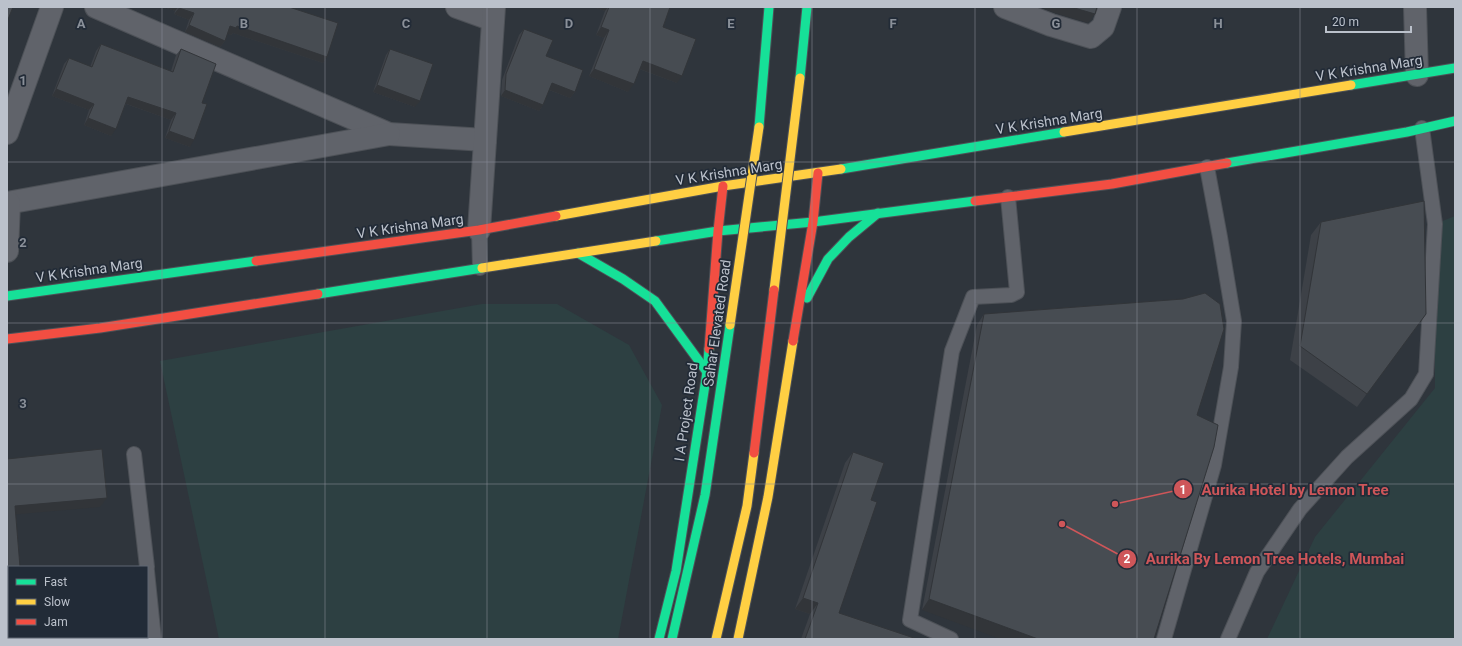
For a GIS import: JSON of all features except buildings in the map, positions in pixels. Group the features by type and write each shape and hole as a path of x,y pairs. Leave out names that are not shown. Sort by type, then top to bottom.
{"main road":[{"name":"Sahar Elevated Road","path":"672,639 705,496 759,133 769,7"},
{"path":"716,639 747,506 794,132 807,7"},
{"name":"V K Krishna Marg","path":"7,296 479,230 723,186 818,173 1455,68"},
{"path":"7,339 100,328 718,231 813,222 1112,184 1407,132 1455,121"},
{"path":"738,639 768,497 799,313 813,222 818,173"},
{"name":"I A Project Road","path":"659,639 676,571 707,372 723,186"},
{"path":"799,313 828,259 849,237 878,213"},
{"path":"578,253 623,279 655,301 707,372"}],"street":[{"path":"7,133 52,7"},
{"path":"96,7 389,134"},
{"path":"457,7 493,14 479,230"},
{"path":"1005,7 1051,25 1090,37 1103,27 1110,7"},
{"path":"1415,7 1417,75"},
{"path":"7,251 8,203 389,134 485,140"}],"lane":[{"path":"1228,639 1257,572 1300,510 1347,457 1411,400 1426,374 1435,224 1422,128"},
{"path":"1164,639 1214,466 1231,367 1234,321 1207,167"},
{"path":"951,639 910,620 952,351 973,297 1011,295 1017,292 1008,197"},
{"path":"479,230 480,268"},
{"path":"134,454 146,566"},
{"path":"148,581 154,639"}],"shaded area":[{"path":"1455,216 1455,639 1267,639 1315,537 1435,388 1435,224"},
{"path":"482,304 557,304 629,345 662,405 618,639 219,639 160,361"}],"traffic: fast":[{"path":"759,127 769,7"},
{"path":"800,78 807,7"},
{"path":"1351,85 1455,68"},
{"path":"1227,163 1407,132 1455,121"},
{"path":"841,169 1064,132"},
{"path":"656,241 718,231 813,222 975,201"},
{"path":"807,298 828,259 849,237 878,213"},
{"path":"578,253 623,279 655,301 707,372"},
{"path":"7,296 256,261"},
{"path":"318,294 482,268"},
{"path":"672,639 705,495 730,325"},
{"path":"659,639 676,571 707,372 709,349"}],"traffic: slow":[{"path":"774,290 800,78"},
{"path":"1064,132 1351,85"},
{"path":"730,325 759,127"},
{"path":"556,216 723,186 841,169"},
{"path":"482,268 656,241"},
{"path":"738,639 768,497 793,341"},
{"path":"716,639 747,506 754,453"}],"traffic: jam":[{"path":"975,201 1112,184 1227,163"},
{"path":"793,341 813,222 818,173"},
{"path":"709,349 723,186"},
{"path":"256,261 479,230 556,216"},
{"path":"754,453 774,290"},
{"path":"7,339 100,328 318,294"}],"place":[{"name":"Aurika Hotel by Lemon Tree","path":"1115,504"},
{"name":"Aurika By Lemon Tree Hotels, Mumbai","path":"1062,524"}]}
